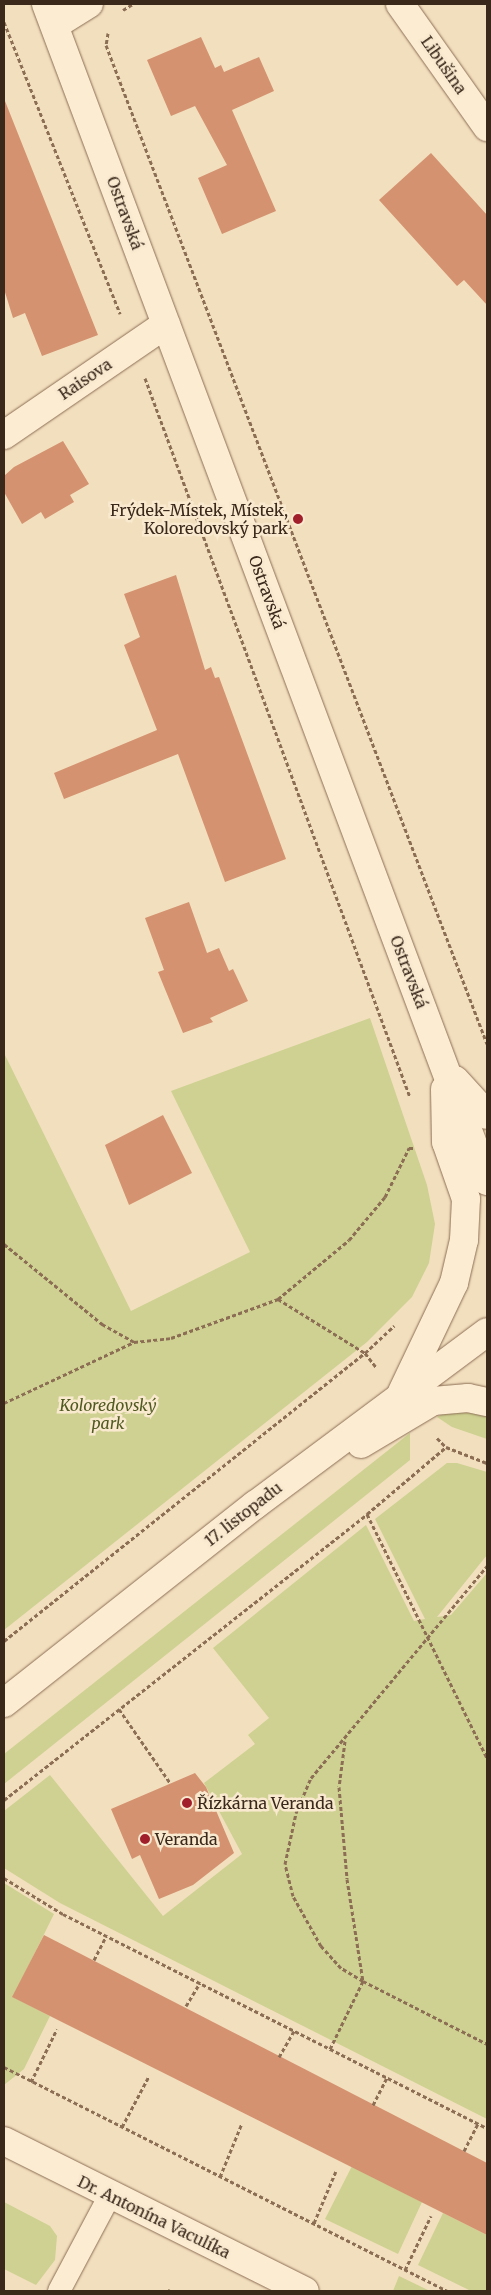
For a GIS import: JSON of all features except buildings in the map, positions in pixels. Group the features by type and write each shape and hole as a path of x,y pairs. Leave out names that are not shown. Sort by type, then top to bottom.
{"street":[{"path":"50,14 89,4"},
{"name":"Libušina","path":"400,4 487,127"},
{"name":"Ostravská","path":"50,14 487,1181"},
{"name":"Raisova","path":"4,435 166,324"},
{"path":"445,1070 487,1115"},
{"path":"400,1396 454,1283 464,1240 466,1199 446,1142 445,1070"},
{"name":"17. listopadu","path":"4,1703 255,1504 487,1332"},
{"path":"255,1504 433,1401 468,1398 487,1402"},
{"name":"Dr. Antonína Vaculíka","path":"4,2141 305,2291"}],"lane":[{"path":"59,2291 110,2195"}],"path":[{"path":"116,14 132,4"},
{"path":"4,22 133,346 412,1104"},
{"path":"108,28 106,45 487,1044"},
{"path":"4,1403 134,1342 170,1338 278,1299 349,1240 385,1197 409,1148 423,1149"},
{"path":"4,1244 102,1324 134,1342"},
{"path":"278,1299 365,1353"},
{"path":"4,1641 365,1353 401,1320"},
{"path":"4,1800 367,1514 446,1447 487,1463"},
{"path":"367,1514 487,1758"},
{"path":"487,1566 427,1637 345,1740 311,1778 296,1813 285,1864 294,1896 321,1946 341,1968 487,2044"},
{"path":"119,1709 170,1784"},
{"path":"330,2049 363,1981 347,1879 339,1787 345,1740"},
{"path":"4,1878 106,1936 487,2128"},
{"path":"94,1960 106,1936"},
{"path":"186,2006 200,1983"},
{"path":"31,2082 57,2029"},
{"path":"279,2057 294,2031"},
{"path":"4,2068 448,2291"},
{"path":"122,2127 149,2076"},
{"path":"373,2105 387,2078"},
{"path":"464,2151 478,2123"},
{"path":"220,2177 242,2124"},
{"path":"314,2224 336,2171"},
{"path":"404,2270 431,2216"}],"green space":[{"name":"Koloredovský park","path":"370,1018 427,1185 435,1224 429,1263 412,1297 367,1342 4,1630 4,1053 131,1311 250,1252 171,1091"},
{"path":"450,1410 487,1411 487,1439 452,1427 437,1417"},
{"path":"410,1433 410,1460 4,1784 4,1754"},
{"path":"447,1463 457,1463 487,1472 487,1555 437,1617 451,1615 487,1573 487,2119 60,1903 4,1868 4,1811 50,1775 163,1916 242,1854 204,1783 255,1744 248,1735 269,1718 213,1648 366,1525 414,1621 425,1619 375,1519"},
{"path":"4,1883 54,1914 13,1997 50,2016 24,2069 4,2085"},
{"path":"352,2166 422,2202 398,2254 325,2219"},
{"path":"4,2202 50,2226 57,2236 55,2260 36,2285 4,2269"},
{"path":"443,2213 487,2235 487,2291 471,2291 418,2265"},
{"path":"399,2276 430,2291 393,2291"}],"place":[{"name":"Frýdek-Místek, Místek, Koloredovský park","path":"298,519"},
{"name":"Řízkárna Veranda","path":"187,1803"},
{"name":"Veranda","path":"145,1839"}]}
